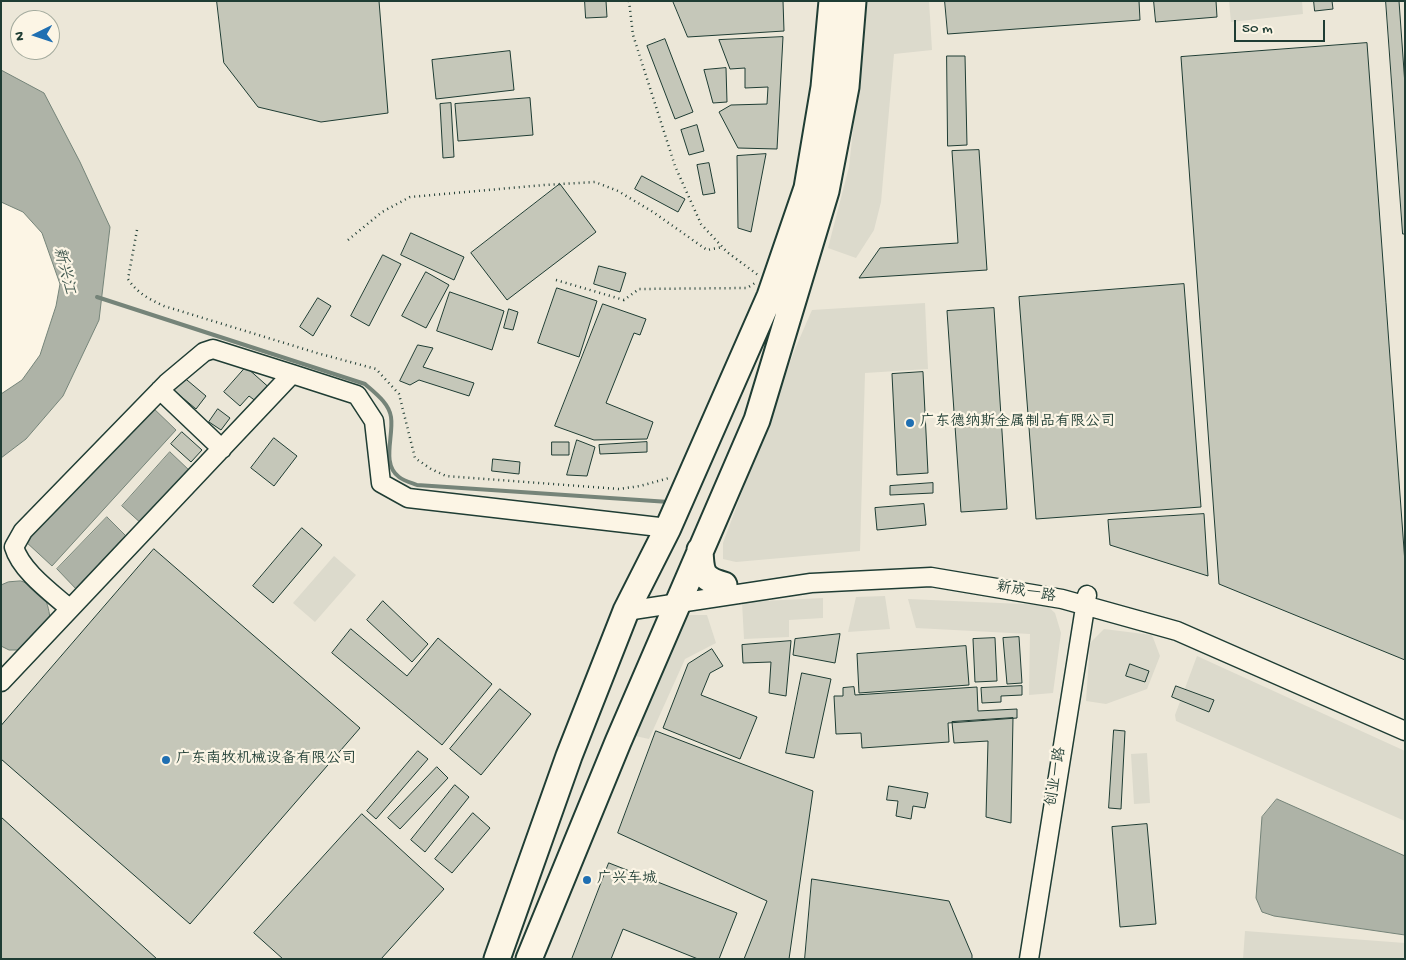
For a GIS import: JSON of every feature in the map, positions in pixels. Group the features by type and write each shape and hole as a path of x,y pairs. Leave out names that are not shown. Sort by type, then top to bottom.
{"highway":[{"path":"497,959 569,756 629,605 668,528 770,296 807,188 824,87 832,1"},
{"path":"529,959 618,742 757,420 826,191 846,87 852,1"},
{"path":"700,550 701,566 704,574 710,581 724,584"}],"street":[{"path":"70,609 17,558 14,548 23,531 160,390 204,352 213,349 357,395 374,421 381,483 408,498 668,528"},
{"path":"1,682 292,374"},
{"path":"160,390 222,449"},
{"name":"新成一路","path":"680,597 724,584 810,572 932,566 1064,588 1123,616 1177,631 1405,731"},
{"name":"新成一路","path":"629,605 680,597 811,583 931,577 1046,597 1086,600 1180,620 1405,719"},
{"path":"1046,597 1058,602 1067,609 1074,619 1080,634"},
{"name":"创业一路","path":"1029,959 1086,600"},
{"path":"1080,634 1086,626 1095,621 1123,616"}],"path":[{"path":"556,280 624,300 639,289 747,288 763,279 723,248 701,224 675,166 633,35 629,1"},
{"path":"348,240 382,212 410,197 595,182 618,191 653,212 707,250 723,248"},
{"path":"137,230 128,279 133,287 144,296 164,306 376,369 398,394 415,458 446,476 620,489 640,486 692,472"}],"shaded area":[{"path":"1,1 1405,1 1405,959 1,959 1,458 26,439 63,396 99,320 110,227 1,70"},
{"path":"867,1 929,1 932,50 894,54 881,202 874,230 856,258 828,248 849,167"},
{"path":"1229,1 1302,1 1303,14 1231,22"},
{"path":"925,303 928,369 865,373 860,551 736,562 723,559 723,543 795,349 812,310"},
{"path":"334,556 356,575 315,622 293,603"},
{"path":"885,596 890,629 848,632 856,597"},
{"path":"823,598 823,618 789,620 789,637 744,639 742,602"},
{"path":"908,599 1046,605 1055,613 1061,633 1053,693 1029,695 1030,634 916,628"},
{"path":"679,615 707,615 716,643 685,659 649,739 626,734"},
{"path":"1104,629 1152,635 1160,656 1147,689 1106,704 1086,701 1090,643"},
{"path":"1197,656 1405,751 1405,821 1176,721 1175,715"},
{"path":"1147,753 1150,803 1134,804 1131,754"},
{"path":"1245,931 1405,943 1405,959 1243,959"}],"water":[{"name":"新兴江","path":"1,70 44,93 80,162 110,227 99,320 63,396 26,439 1,458 1,394 22,380 40,355 56,306 60,284 42,233 23,212 1,202"},
{"path":"150,405 176,430 52,566 25,541"},
{"path":"170,452 190,471 143,525 122,506"},
{"path":"107,517 129,539 78,591 57,569"},
{"path":"21,581 34,587 42,595 47,605 50,619 21,650 9,650 1,646 1,585 8,582"},
{"path":"1277,799 1405,856 1405,935 1274,916 1262,912 1256,898 1262,817"}],"building":[{"path":"217,1 379,1 388,113 321,122 258,107 224,63"},
{"path":"585,1 606,1 607,17 586,18"},
{"path":"673,1 783,1 784,31 688,37"},
{"path":"945,1 1139,1 1140,20 948,34"},
{"path":"1154,1 1216,1 1217,17 1156,22"},
{"path":"1314,1 1332,1 1333,9 1315,11"},
{"path":"1386,1 1399,1 1405,85 1405,234 1403,234"},
{"path":"783,37 777,149 738,148 719,112 731,105 767,104 768,87 745,88 745,68 730,69 719,40"},
{"path":"665,39 693,112 675,119 647,46"},
{"path":"1367,43 1405,563 1405,660 1219,584 1181,57"},
{"path":"510,51 514,90 436,99 432,60"},
{"path":"947,56 965,56 967,145 948,146"},
{"path":"726,68 727,102 713,103 704,70"},
{"path":"530,98 533,135 458,141 455,104"},
{"path":"451,103 454,157 443,158 440,104"},
{"path":"697,125 704,151 689,155 681,130"},
{"path":"979,150 987,270 859,278 880,248 958,243 952,151"},
{"path":"766,154 751,232 738,228 737,156"},
{"path":"709,163 715,193 703,195 697,165"},
{"path":"642,176 685,199 678,212 635,189"},
{"path":"560,184 596,232 507,300 471,253"},
{"path":"411,233 464,257 454,280 401,255"},
{"path":"383,255 401,264 369,326 351,316"},
{"path":"599,266 626,273 620,292 594,284"},
{"path":"426,272 449,285 426,328 402,316"},
{"path":"1184,284 1201,507 1036,519 1019,297"},
{"path":"557,288 597,301 579,357 538,343"},
{"path":"450,292 504,311 492,350 437,331"},
{"path":"318,298 331,306 313,336 300,327"},
{"path":"603,304 646,319 640,335 634,333 606,403 653,422 647,439 594,440 555,426"},
{"path":"994,308 1007,509 961,512 947,311"},
{"path":"509,309 518,312 513,330 504,328"},
{"path":"418,345 433,348 423,367 474,383 469,396 419,380 410,385 400,381"},
{"path":"246,367 273,391 261,405 249,396 240,406 224,392"},
{"name":"广东德纳斯金属制品有限公司","path":"923,372 928,473 897,475 892,374"},
{"path":"181,375 206,396 196,409 171,388"},
{"path":"218,409 230,418 221,430 209,422"},
{"path":"182,432 202,450 191,462 171,444"},
{"path":"274,438 297,456 274,486 251,468"},
{"path":"577,440 595,447 587,476 567,475"},
{"path":"552,442 569,442 569,455 552,455"},
{"path":"647,442 647,452 600,454 599,445"},
{"path":"493,459 520,462 519,474 492,471"},
{"path":"933,483 933,493 890,495 890,486"},
{"path":"924,504 926,525 877,530 875,508"},
{"path":"1204,514 1208,576 1110,545 1108,520"},
{"path":"302,528 322,545 273,603 253,586"},
{"path":"154,549 360,728 190,924 1,759 1,726"},
{"path":"383,601 428,644 412,662 367,620"},
{"path":"351,629 407,676 438,638 492,684 442,745 332,653"},
{"path":"840,634 835,663 793,655 795,639"},
{"path":"1019,637 1022,683 1007,684 1003,638"},
{"path":"995,638 997,681 975,682 973,639"},
{"path":"791,641 786,696 769,693 771,662 743,663 742,645"},
{"path":"966,646 969,685 859,693 857,654"},
{"path":"712,649 723,666 710,673 701,695 757,717 740,759 663,728 688,664"},
{"path":"1130,664 1149,671 1145,682 1126,676"},
{"path":"802,673 831,679 814,758 786,753"},
{"path":"1022,686 1022,695 1001,696 1001,702 982,703 981,688"},
{"path":"1176,686 1214,700 1209,712 1172,697"},
{"path":"854,687 855,695 977,687 978,711 1017,709 1017,718 948,723 949,742 862,748 861,733 836,734 834,696 843,696 843,688"},
{"path":"500,689 531,714 481,775 450,749"},
{"path":"1013,718 1011,823 986,817 988,741 954,743 952,722"},
{"path":"1114,730 1125,731 1121,809 1109,808"},
{"path":"656,731 813,791 789,959 744,959 767,901 618,833"},
{"path":"418,751 428,759 376,819 367,811"},
{"path":"437,767 448,778 400,829 388,818"},
{"path":"455,785 469,797 425,852 411,840"},
{"path":"889,786 928,793 925,808 913,806 911,819 896,816 898,801 887,800"},
{"path":"473,813 490,828 452,873 435,859"},
{"path":"362,814 444,889 381,959 283,959 254,933"},
{"path":"1,817 157,959 1,959"},
{"path":"1147,824 1156,924 1120,927 1112,827"},
{"path":"609,863 737,913 719,959 698,959 623,929 611,959 572,959"},
{"path":"812,879 949,901 972,959 805,959"}],"waterway":[{"path":"97,297 365,384 388,407 391,417 389,449 391,465 399,477 410,483 669,502"}],"place":[{"name":"广东德纳斯金属制品有限公司","path":"910,423"},
{"name":"广东南牧机械设备有限公司","path":"166,760"},
{"name":"广兴车城","path":"587,880"}]}
